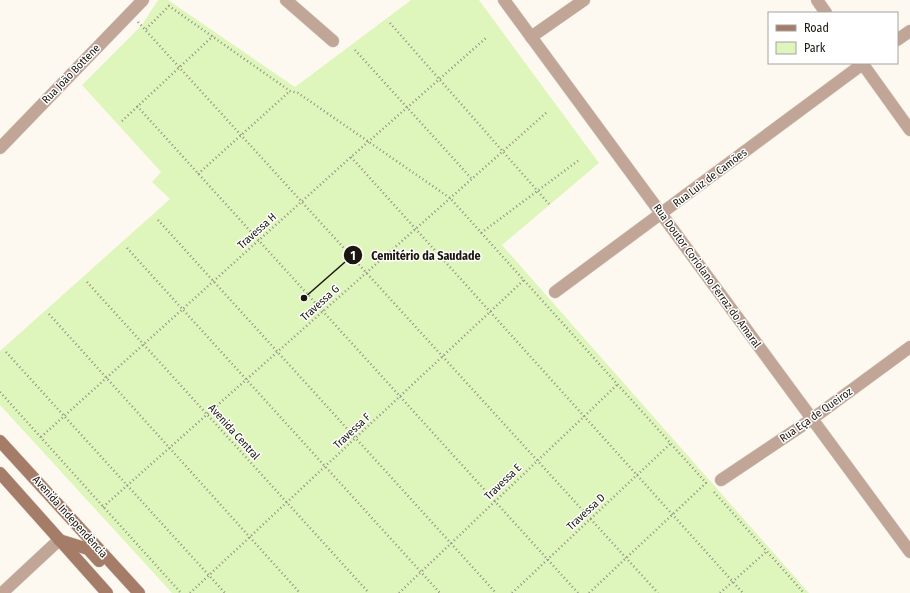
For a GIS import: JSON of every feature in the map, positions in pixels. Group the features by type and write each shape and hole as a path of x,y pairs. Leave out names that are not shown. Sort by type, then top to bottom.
{"main road":[{"name":"Avenida Independência","path":"0,441 139,593"},
{"name":"Avenida Independência","path":"0,473 107,593"},
{"path":"59,540 88,549 128,593"}],"street":[{"name":"Rua João Bottene","path":"0,148 143,0"},
{"path":"286,0 333,41"},
{"name":"Rua Doutor Coriolano Ferraz do Amaral","path":"504,0 910,552"},
{"path":"531,37 584,0"},
{"path":"817,0 825,12"},
{"path":"898,39 910,30"},
{"name":"Rua Luiz de Camões","path":"555,292 862,64"},
{"path":"864,64 910,130"},
{"name":"Rua Eça de Queiroz","path":"721,480 812,419 910,348"},
{"path":"2,593 59,540"}],"path":[{"path":"146,29 169,6 290,90 298,92 450,198 804,593"},
{"path":"128,15 146,29 180,66 658,593"},
{"path":"390,23 549,204"},
{"path":"122,121 213,36"},
{"name":"Travessa H","path":"40,437 258,240 486,38"},
{"path":"355,50 471,178"},
{"path":"198,174 290,90"},
{"path":"137,106 578,593"},
{"name":"Travessa G","path":"104,507 471,178 547,112"},
{"path":"351,157 743,593"},
{"path":"481,233 579,160"},
{"path":"158,220 496,593"},
{"path":"126,248 440,593"},
{"name":"Travessa F","path":"190,593 524,280"},
{"name":"Avenida Central","path":"87,282 369,593"},
{"path":"49,314 300,593"},
{"path":"6,352 225,593"},
{"name":"Travessa E","path":"398,593 618,384"},
{"path":"0,392 181,593"},
{"name":"Travessa D","path":"512,593 671,443"},
{"path":"589,593 706,483"},
{"path":"720,593 767,551"}],"green space":[{"path":"158,0 168,0 295,87 411,0 479,0 599,163 502,245 809,593 172,593 0,405 0,351 170,199 152,182 161,172 82,85 142,25"}],"place":[{"name":"Cemitério da Saudade","path":"304,298"}]}
